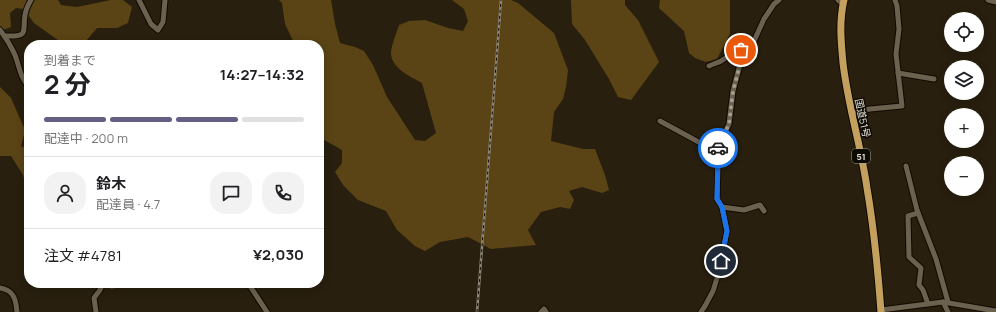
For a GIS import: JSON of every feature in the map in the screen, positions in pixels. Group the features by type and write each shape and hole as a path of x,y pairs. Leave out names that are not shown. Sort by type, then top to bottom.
{"highway":[{"name":"国道51号","path":"842,1 840,39 851,114 868,189 881,311"}],"street":[{"path":"5,36 16,36 23,34 25,30 25,15 27,6 31,0"},
{"path":"139,0 152,24 158,30 163,22 165,0"},
{"path":"701,312 713,291 718,275 727,231 722,207 717,199 717,152 729,124 733,91 742,57 754,41 764,19 774,4 779,0"},
{"path":"851,114 870,109 902,106 896,54 899,29 895,0"},
{"path":"988,0 996,2"},
{"path":"0,30 5,36 15,55 24,80"},
{"path":"709,66 721,61 736,51 745,51"},
{"path":"898,73 934,79"},
{"path":"660,121 717,152"},
{"path":"906,166 918,213 936,259 948,312"},
{"path":"722,207 744,210 760,205 764,211"},
{"path":"918,213 908,216 909,257 921,268 919,285 923,290 928,304"},
{"path":"0,288 9,291 14,296 17,312"},
{"path":"96,312 94,298 101,288"},
{"path":"251,288 267,312"},
{"path":"881,311 945,302 996,311"},
{"path":"540,312 544,309 546,312"}],"shaded area":[{"path":"0,0 58,0 61,5 77,7 111,0 123,0 132,7 128,23 117,28 97,28 87,40 58,40 34,23 24,9 16,8 10,13 11,27 0,31"},
{"path":"279,0 331,0 340,43 364,51 373,65 387,97 415,140 425,141 436,133 422,83 398,68 392,58 392,47 399,25 409,21 425,20 448,28 463,31 468,21 464,9 452,0 511,0 518,3 554,33 568,70 563,99 554,112 551,141 583,149 595,149 609,190 602,193 582,187 569,191 574,200 570,209 560,207 541,212 528,230 536,245 491,249 468,237 440,242 425,251 415,246 397,230 386,211 358,200 343,185 335,172 342,163 342,150 324,140 324,40 293,40 285,24 282,3"},
{"path":"571,0 625,0 625,5 638,20 659,62 631,100 618,97 609,79 585,40 572,24"},
{"path":"660,0 730,0 730,34 717,59 706,62 695,58 689,53 684,31 659,8"},
{"path":"0,87 11,98 24,128 21,147 24,147 24,179 11,156 0,156"}],"railway":[{"path":"477,312 501,0"}],"way so far":[{"path":"718,148 729,124 733,91 745,51 741,50"}],"route":[{"path":"718,148 717,199 722,207 727,231 721,261"}]}
